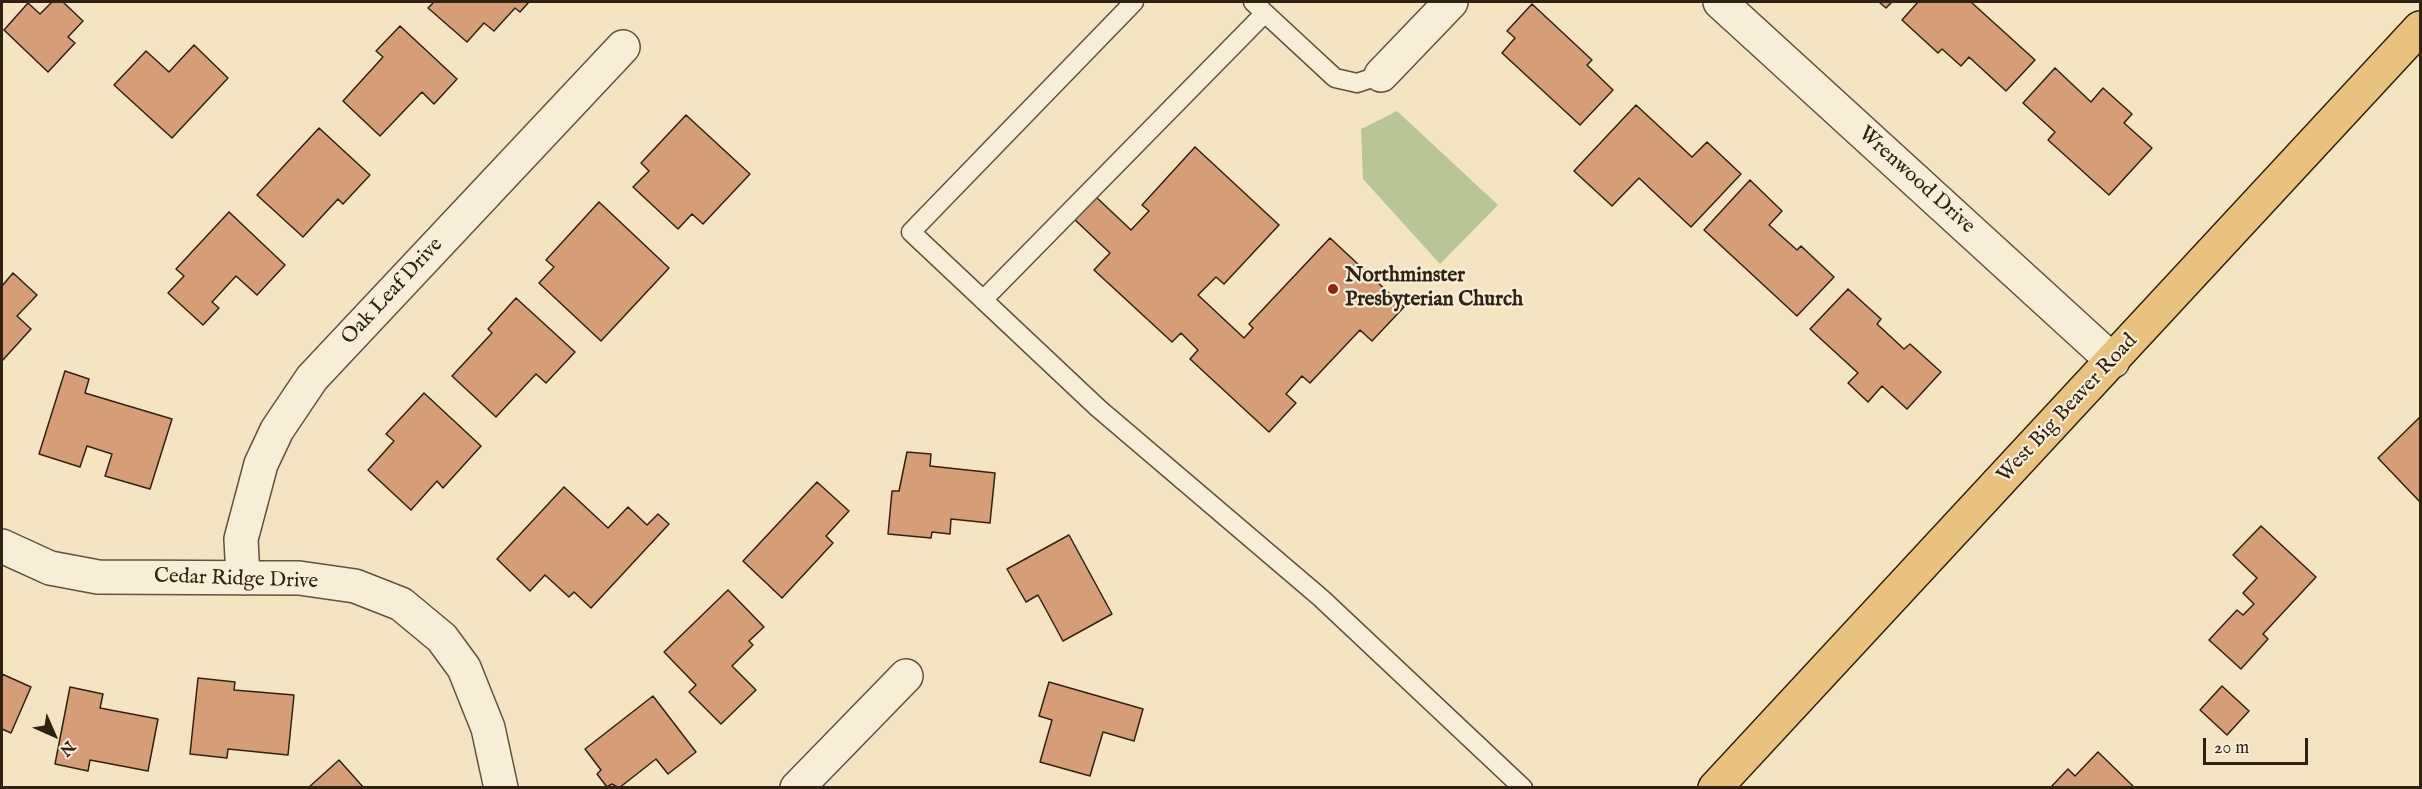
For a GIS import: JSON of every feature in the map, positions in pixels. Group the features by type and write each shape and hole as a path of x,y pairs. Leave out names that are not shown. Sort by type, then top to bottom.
{"main road":[{"name":"West Big Beaver Road","path":"1715,788 2421,28"}],"street":[{"path":"1381,75 1451,2"},
{"name":"Wrenwood Drive","path":"1720,2 2113,362"},
{"name":"Oak Leaf Drive","path":"243,579 241,539 261,464 277,430 312,378 623,47"},
{"name":"Cedar Ridge Drive","path":"2,546 50,568 98,577 299,578 355,586 401,604 442,638 464,668 474,688 488,728 501,788"},
{"path":"797,788 906,676"}],"lane":[{"path":"1134,2 911,232 1098,408 1321,598 1523,788"},
{"path":"983,300 1259,7 1335,78 1357,83 1381,75"}],"green space":[{"path":"1397,111 1498,205 1440,264 1363,179 1361,129"}],"building":[{"path":"52,2 63,2 83,21 68,37 75,43 48,72 4,30 28,3 40,14"},
{"path":"434,2 529,2 520,12 515,8 494,31 484,23 467,42 428,8"},
{"path":"1879,2 1892,2 1886,8"},
{"path":"1918,2 1971,2 2035,60 2006,91 1969,57 1961,66 1942,49 1938,53 1902,20"},
{"path":"1532,4 1592,60 1587,65 1613,90 1580,125 1502,53 1515,38 1507,31"},
{"path":"400,26 457,79 434,104 422,92 380,136 343,101 383,57 376,51"},
{"path":"194,45 228,78 172,138 114,85 146,51 169,72"},
{"path":"2055,68 2091,102 2103,88 2132,114 2124,123 2152,148 2109,195 2048,140 2055,132 2023,103"},
{"path":"1636,105 1692,157 1707,142 1741,174 1691,227 1639,178 1612,206 1574,171"},
{"path":"686,115 750,174 703,224 692,214 678,229 633,187 649,171 641,163"},
{"path":"319,128 370,175 343,204 338,199 303,237 257,195"},
{"name":"Northminster Presbyterian Church","path":"1195,147 1279,225 1224,284 1216,277 1198,295 1244,338 1253,328 1249,324 1330,238 1404,307 1372,341 1360,330 1310,383 1302,376 1286,394 1296,403 1269,432 1190,359 1198,350 1181,333 1172,342 1094,270 1110,253 1074,219 1095,196 1131,230 1149,211 1142,205"},
{"path":"1750,180 1782,211 1769,225 1797,250 1801,246 1834,277 1797,316 1704,230"},
{"path":"599,202 669,268 601,341 539,283 554,267 546,260"},
{"path":"229,212 285,265 257,295 236,276 212,302 219,308 203,325 168,293 184,276 176,269"},
{"path":"13,273 37,295 17,316 31,329 2,361 2,286"},
{"path":"1848,289 1881,319 1877,324 1904,349 1910,344 1941,372 1907,409 1882,386 1868,402 1848,383 1858,373 1810,329"},
{"path":"516,298 575,352 546,383 536,374 496,417 452,376 492,333 488,329"},
{"path":"65,371 89,379 85,393 172,419 150,489 105,476 112,454 87,446 80,467 39,454"},
{"path":"424,393 481,446 443,488 437,481 411,510 368,470 394,441 386,434"},
{"path":"2420,417 2420,502 2378,458"},
{"path":"907,452 931,454 930,466 995,473 990,523 951,519 950,534 932,532 931,538 888,534 892,491 899,491"},
{"path":"817,482 849,511 826,536 833,543 782,598 743,561"},
{"path":"564,487 608,528 628,507 647,525 658,514 669,524 591,608 574,592 569,597 545,575 530,591 497,559"},
{"path":"2261,526 2316,577 2263,634 2268,639 2241,669 2209,640 2237,610 2243,615 2254,604 2243,593 2257,578 2233,555"},
{"path":"1069,535 1112,614 1063,641 1038,595 1026,602 1007,569"},
{"path":"728,590 764,627 749,641 753,645 732,666 756,690 721,724 689,692 696,685 664,652"},
{"path":"2,674 31,687 11,733 2,729"},
{"path":"198,678 235,682 234,690 294,695 288,755 228,749 227,758 190,754"},
{"path":"1049,682 1143,709 1134,741 1103,732 1090,776 1040,762 1052,720 1039,716"},
{"path":"2222,686 2249,711 2227,735 2200,710"},
{"path":"70,687 103,694 100,708 158,719 148,771 90,760 88,771 55,764"},
{"path":"653,696 696,752 668,774 656,759 619,788 612,784 607,787 597,774 601,770 585,749"},
{"path":"2098,752 2135,788 2050,788 2068,769 2075,776"},
{"path":"339,760 364,788 308,788"}],"place":[{"name":"Northminster Presbyterian Church","path":"1333,289"}]}
